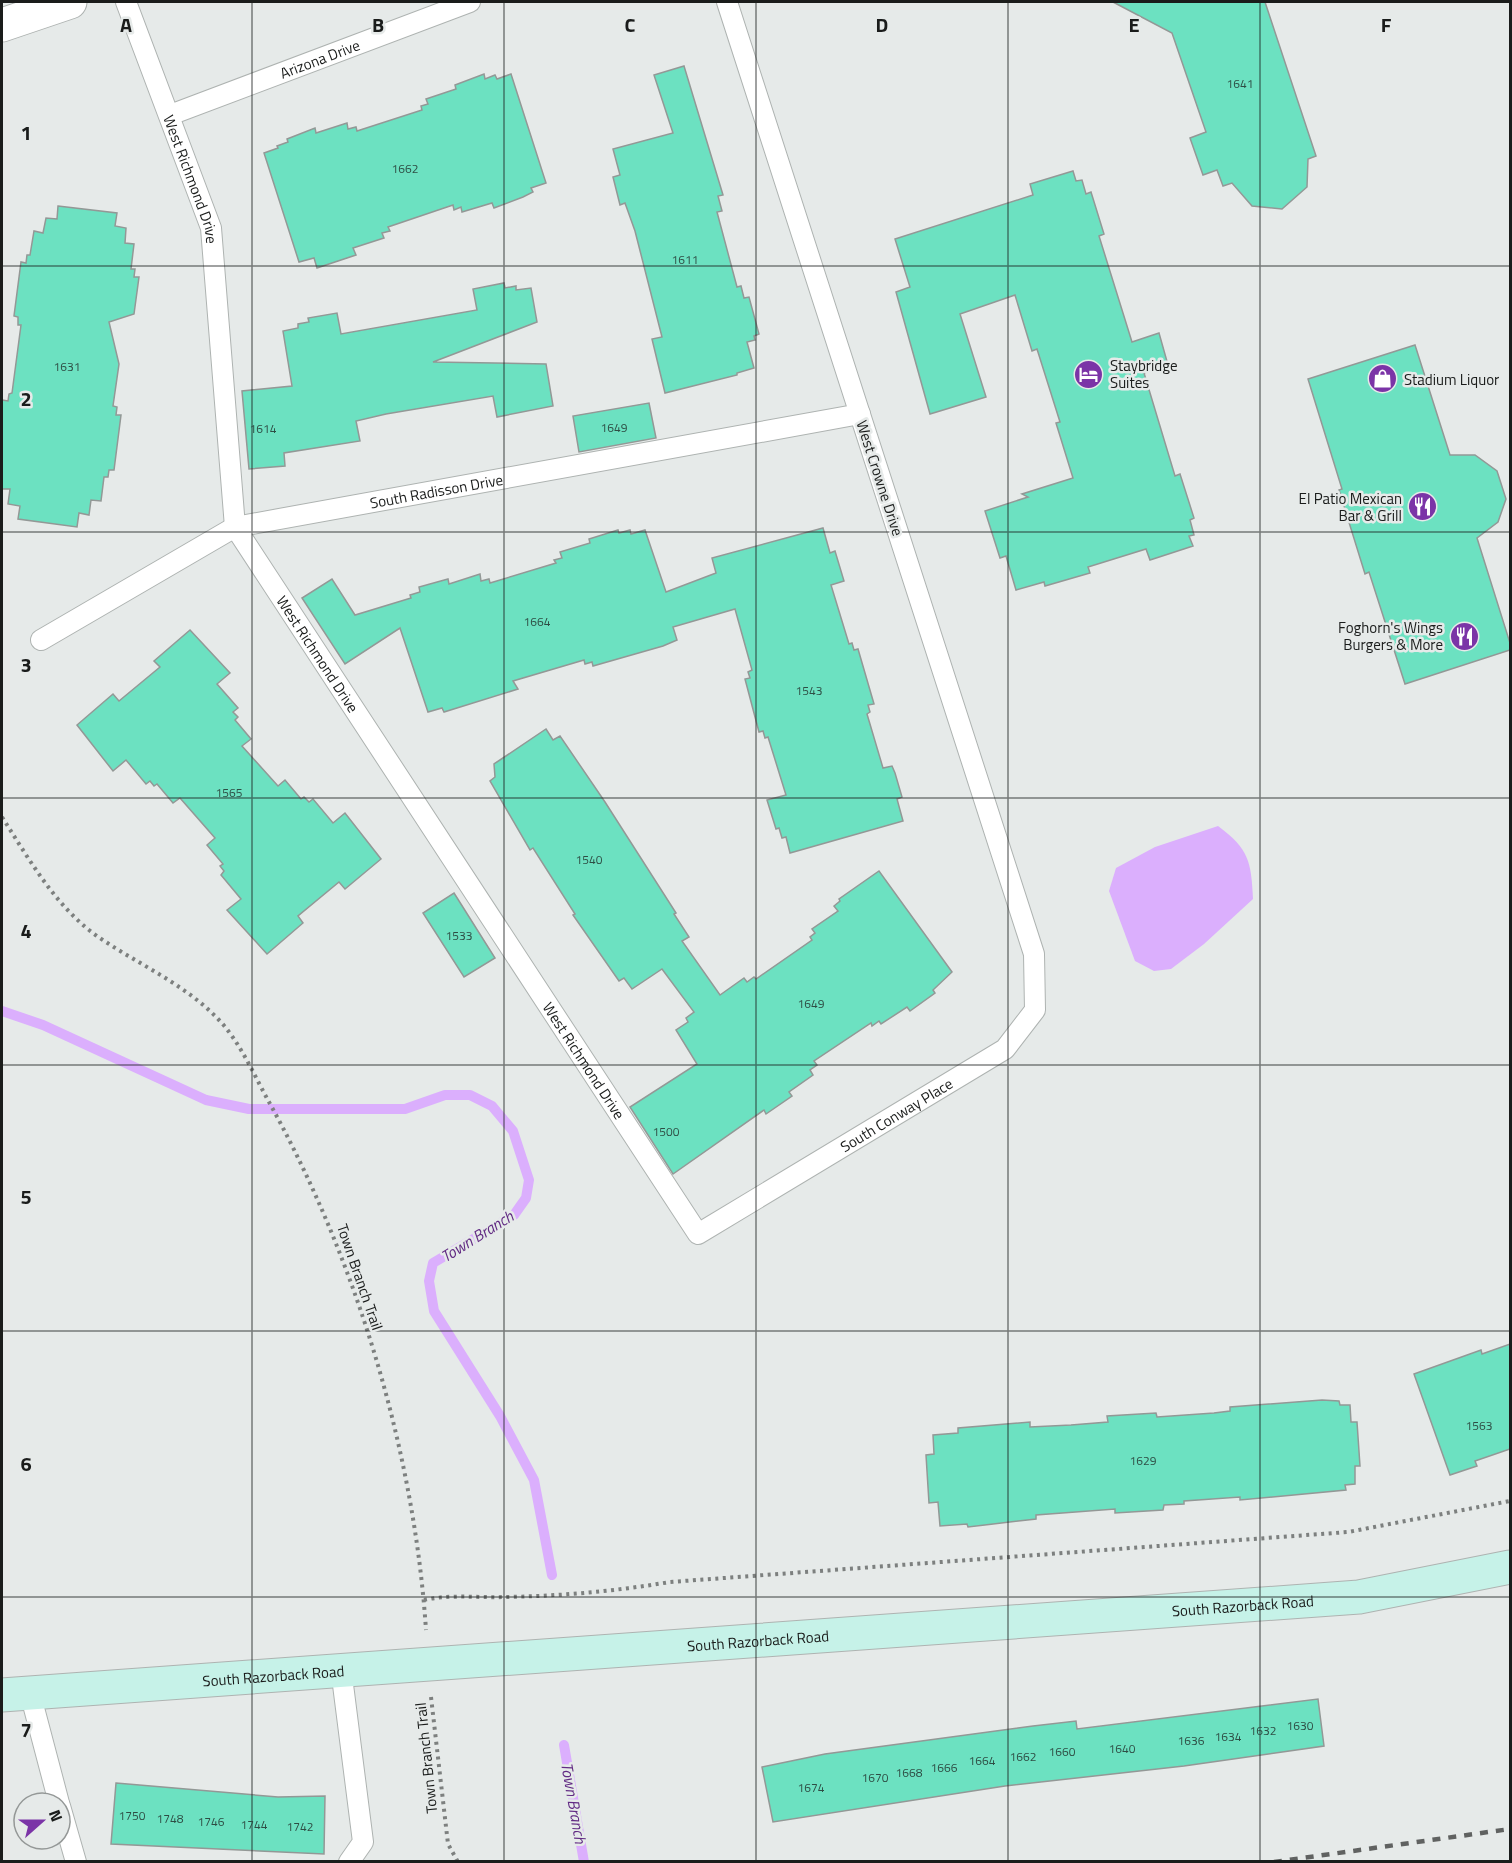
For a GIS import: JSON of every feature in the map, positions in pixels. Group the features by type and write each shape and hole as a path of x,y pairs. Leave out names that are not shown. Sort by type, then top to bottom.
{"main road":[{"name":"South Razorback Road","path":"16,1694 341,1669 872,1634 1359,1597 1510,1567"}],"street":[{"path":"2,25 70,2"}],"lane":[{"name":"West Richmond Drive","path":"126,2 211,228 235,527 698,1234"},
{"name":"Arizona Drive","path":"170,115 470,2"},
{"name":"West Crowne Drive","path":"727,2 1034,954"},
{"name":"South Radisson Drive","path":"41,640 235,527 860,414"},
{"name":"South Conway Place","path":"698,1234 1005,1050 1035,1010 1034,954"},
{"path":"341,1669 363,1842 349,1862"},
{"path":"16,1694 55,1791"},
{"path":"72,1848 76,1862"}],"path":[{"name":"Town Branch Trail","path":"2,817 65,908 97,936 167,978 219,1020 251,1069 289,1138 331,1229 365,1324 397,1442 417,1538 433,1729 448,1844 458,1862"},
{"path":"424,1600 438,1597 504,1598 608,1593 670,1582 1348,1532 1510,1501"}],"shaded area":[{"path":"1218,826 1236,842 1246,857 1251,875 1253,899 1204,944 1171,969 1154,971 1135,961 1109,891 1116,868 1155,847"}],"building":[{"path":"1113,2 1265,2 1316,156 1308,159 1307,187 1282,209 1252,206 1232,183 1223,186 1217,170 1203,175 1190,138 1206,132 1172,33"},
{"path":"684,66 723,195 718,196 722,211 717,212 737,287 741,286 744,298 749,297 759,334 754,336 755,340 747,342 754,368 737,373 737,375 665,393 652,339 662,337 635,231 625,203 620,205 613,177 620,175 613,149 673,133 654,75"},
{"path":"484,74 485,79 495,75 497,79 511,74 546,183 531,188 533,192 523,197 494,208 492,203 462,212 461,207 454,210 453,205 388,227 390,231 382,233 384,238 353,248 356,255 317,268 314,258 299,262 264,153 288,142 287,139 315,128 316,133 347,123 348,129 356,127 357,131 422,110 421,106 428,104 426,99 456,89 455,85"},
{"name":"Staybridge Suites","path":"1073,171 1076,181 1082,180 1086,194 1091,192 1104,234 1099,236 1132,342 1159,333 1168,365 1144,373 1175,476 1180,474 1194,518 1190,520 1194,535 1189,536 1193,546 1150,560 1146,549 1088,567 1090,573 1045,586 1044,582 1016,590 1006,556 1000,558 985,511 1028,497 1022,494 1073,478 1056,423 1060,422 1037,349 1032,351 1015,295 960,314 986,397 930,414 896,292 910,287 895,239 1033,195 1030,184"},
{"path":"58,206 117,213 115,226 126,228 125,243 134,244 131,269 135,269 134,277 139,277 134,314 109,322 119,364 113,406 117,407 116,415 121,415 114,470 109,470 108,477 104,477 101,501 91,500 89,515 79,513 77,527 18,519 20,506 8,504 10,489 2,489 2,400 8,401 9,394 12,393 21,325 18,325 18,317 14,316 21,262 26,263 27,255 30,255 34,231 43,233 46,218 57,219"},
{"path":"504,283 505,288 516,286 516,290 531,288 537,322 433,362 546,364 553,406 497,417 493,396 386,414 356,421 360,441 284,453 285,466 249,469 242,391 292,386 283,331 298,328 298,324 309,322 308,318 337,313 341,334 477,310 473,289"},
{"path":"1415,345 1450,455 1475,455 1497,471 1506,499 1498,522 1477,538 1510,643 1510,650 1405,684 1369,572 1365,574 1308,379"},
{"path":"649,403 656,438 579,452 573,416"},
{"path":"823,528 830,553 835,551 844,581 831,585 849,644 852,643 854,650 858,649 874,704 868,705 870,712 867,714 883,768 892,766 895,773 902,797 897,799 903,821 790,853 786,837 782,838 779,828 776,829 767,800 786,795 768,737 765,738 763,731 759,732 745,679 750,678 748,672 752,670 735,609 673,627 677,640 663,646 593,666 592,662 585,664 584,660 513,681 518,689 444,712 442,708 428,712 400,628 345,664 302,598 332,579 355,615 411,598 410,595 420,592 419,587 448,579 449,584 480,574 481,581 489,579 490,583 556,563 554,560 562,558 560,552 590,543 589,539 618,530 619,533 630,530 631,534 645,530 666,592 716,573 712,558"},
{"path":"190,630 230,673 217,684 238,708 233,712 238,717 235,720 251,739 242,746 278,786 285,780 301,799 304,797 309,802 313,799 333,823 345,813 381,859 345,889 339,882 298,916 303,923 267,954 227,910 241,899 221,875 224,871 220,866 223,864 207,845 215,838 180,798 173,803 157,784 154,786 150,781 146,784 126,760 113,771 77,725 113,694 119,701 160,667 154,661"},
{"path":"546,729 553,740 560,736 605,802 676,913 674,914 689,937 682,941 720,995 744,978 747,982 754,977 756,979 812,940 810,937 815,933 812,929 838,911 834,906 840,901 839,899 879,871 952,972 933,990 935,993 910,1011 907,1007 881,1024 879,1021 872,1026 871,1023 814,1061 817,1065 810,1070 813,1075 789,1092 792,1096 766,1114 764,1110 673,1174 630,1107 697,1064 676,1030 688,1022 686,1018 694,1012 662,969 632,989 624,978 619,981 573,915 575,914 533,848 530,850 490,781 495,777 494,764"},
{"path":"454,893 495,958 464,977 423,913"},
{"path":"1510,1344 1510,1449 1475,1461 1477,1466 1450,1475 1414,1374 1481,1350 1482,1354"},
{"path":"1322,1400 1339,1401 1340,1405 1350,1405 1351,1422 1357,1422 1360,1466 1355,1466 1355,1484 1345,1485 1346,1490 1240,1500 1240,1497 1184,1501 1184,1504 1164,1505 1163,1510 1115,1513 1115,1509 1036,1515 1036,1519 968,1527 967,1524 940,1526 938,1502 929,1503 926,1455 934,1454 933,1435 958,1433 958,1428 1030,1422 1030,1427 1071,1425 1108,1422 1107,1416 1156,1413 1157,1417 1214,1413 1230,1411 1230,1407"},
{"path":"1318,1699 1324,1746 1184,1766 1005,1786 773,1822 762,1767 825,1754 1033,1726 1076,1721 1077,1729"},
{"path":"116,1783 278,1797 325,1796 324,1854 111,1844"}],"waterway":[{"name":"Town Branch","path":"2,1011 43,1025 206,1100 249,1109 405,1109 445,1095 470,1095 492,1106 513,1131 529,1180 526,1198 514,1215 433,1263 429,1281 434,1311 500,1416 534,1480 552,1575"},
{"name":"Town Branch","path":"564,1745 584,1862"}],"railway":[{"path":"1274,1862 1510,1829"}],"place":[{"name":"Staybridge Suites","path":"1089,374"},
{"name":"Stadium Liquor","path":"1383,379"},
{"name":"El Patio Mexican Bar & Grill","path":"1423,507"},
{"name":"Foghorn's Wings Burgers & More","path":"1464,636"}]}
